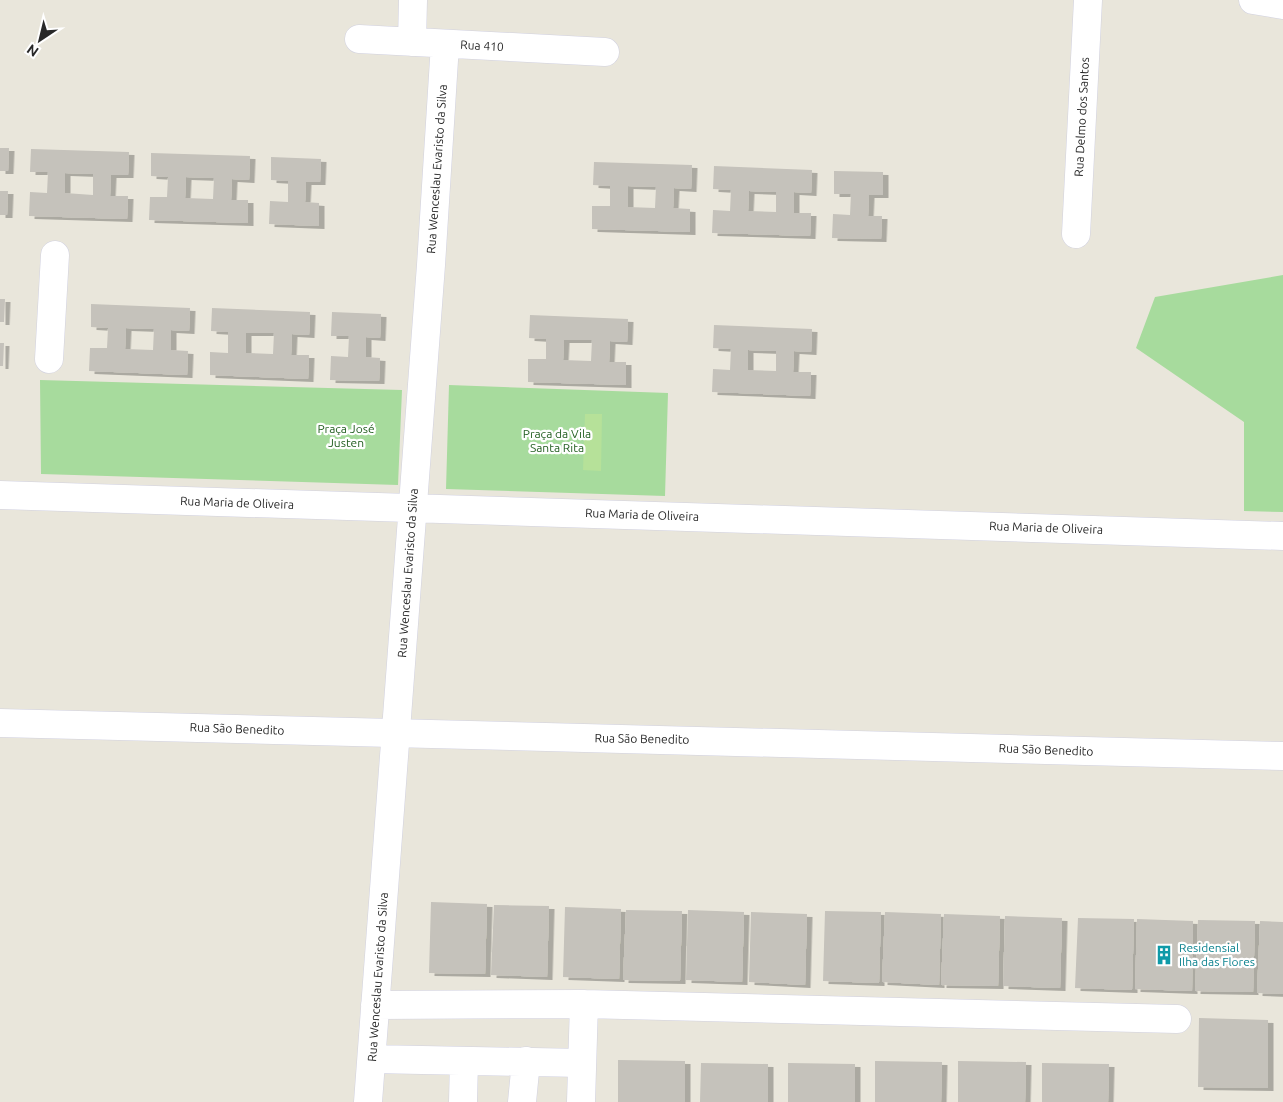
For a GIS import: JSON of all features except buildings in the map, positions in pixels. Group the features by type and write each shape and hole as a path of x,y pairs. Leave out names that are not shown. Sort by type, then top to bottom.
{"street":[{"path":"412,42 413,0"},
{"name":"Rua Delmo dos Santos","path":"1076,234 1088,0"},
{"path":"1252,0 1283,5"},
{"name":"Rua 410","path":"358,39 605,52"},
{"name":"Rua Wenceslau Evaristo da Silva","path":"368,1102 431,266 445,44"},
{"path":"48,360 55,255"},
{"name":"Rua Maria de Oliveira","path":"0,495 1283,536"},
{"name":"Rua São Benedito","path":"0,722 1283,756"},
{"path":"375,1005 584,1004 1177,1019"},
{"path":"581,1102 584,1004"},
{"path":"372,1059 582,1063"},
{"path":"463,1102 464,1061"},
{"path":"522,1102 526,1061"}],"green space":[{"path":"1283,275 1283,512 1244,511 1244,422 1136,348 1155,297"},
{"name":"Praça José Justen","path":"40,380 402,390 398,485 41,474"},
{"name":"Praça da Vila Santa Rita","path":"449,385 668,393 665,496 446,489"},
{"path":"585,414 602,414 601,471 583,470"}],"place":[{"name":"Residensial Ilha das Flores","path":"1164,955"}]}
